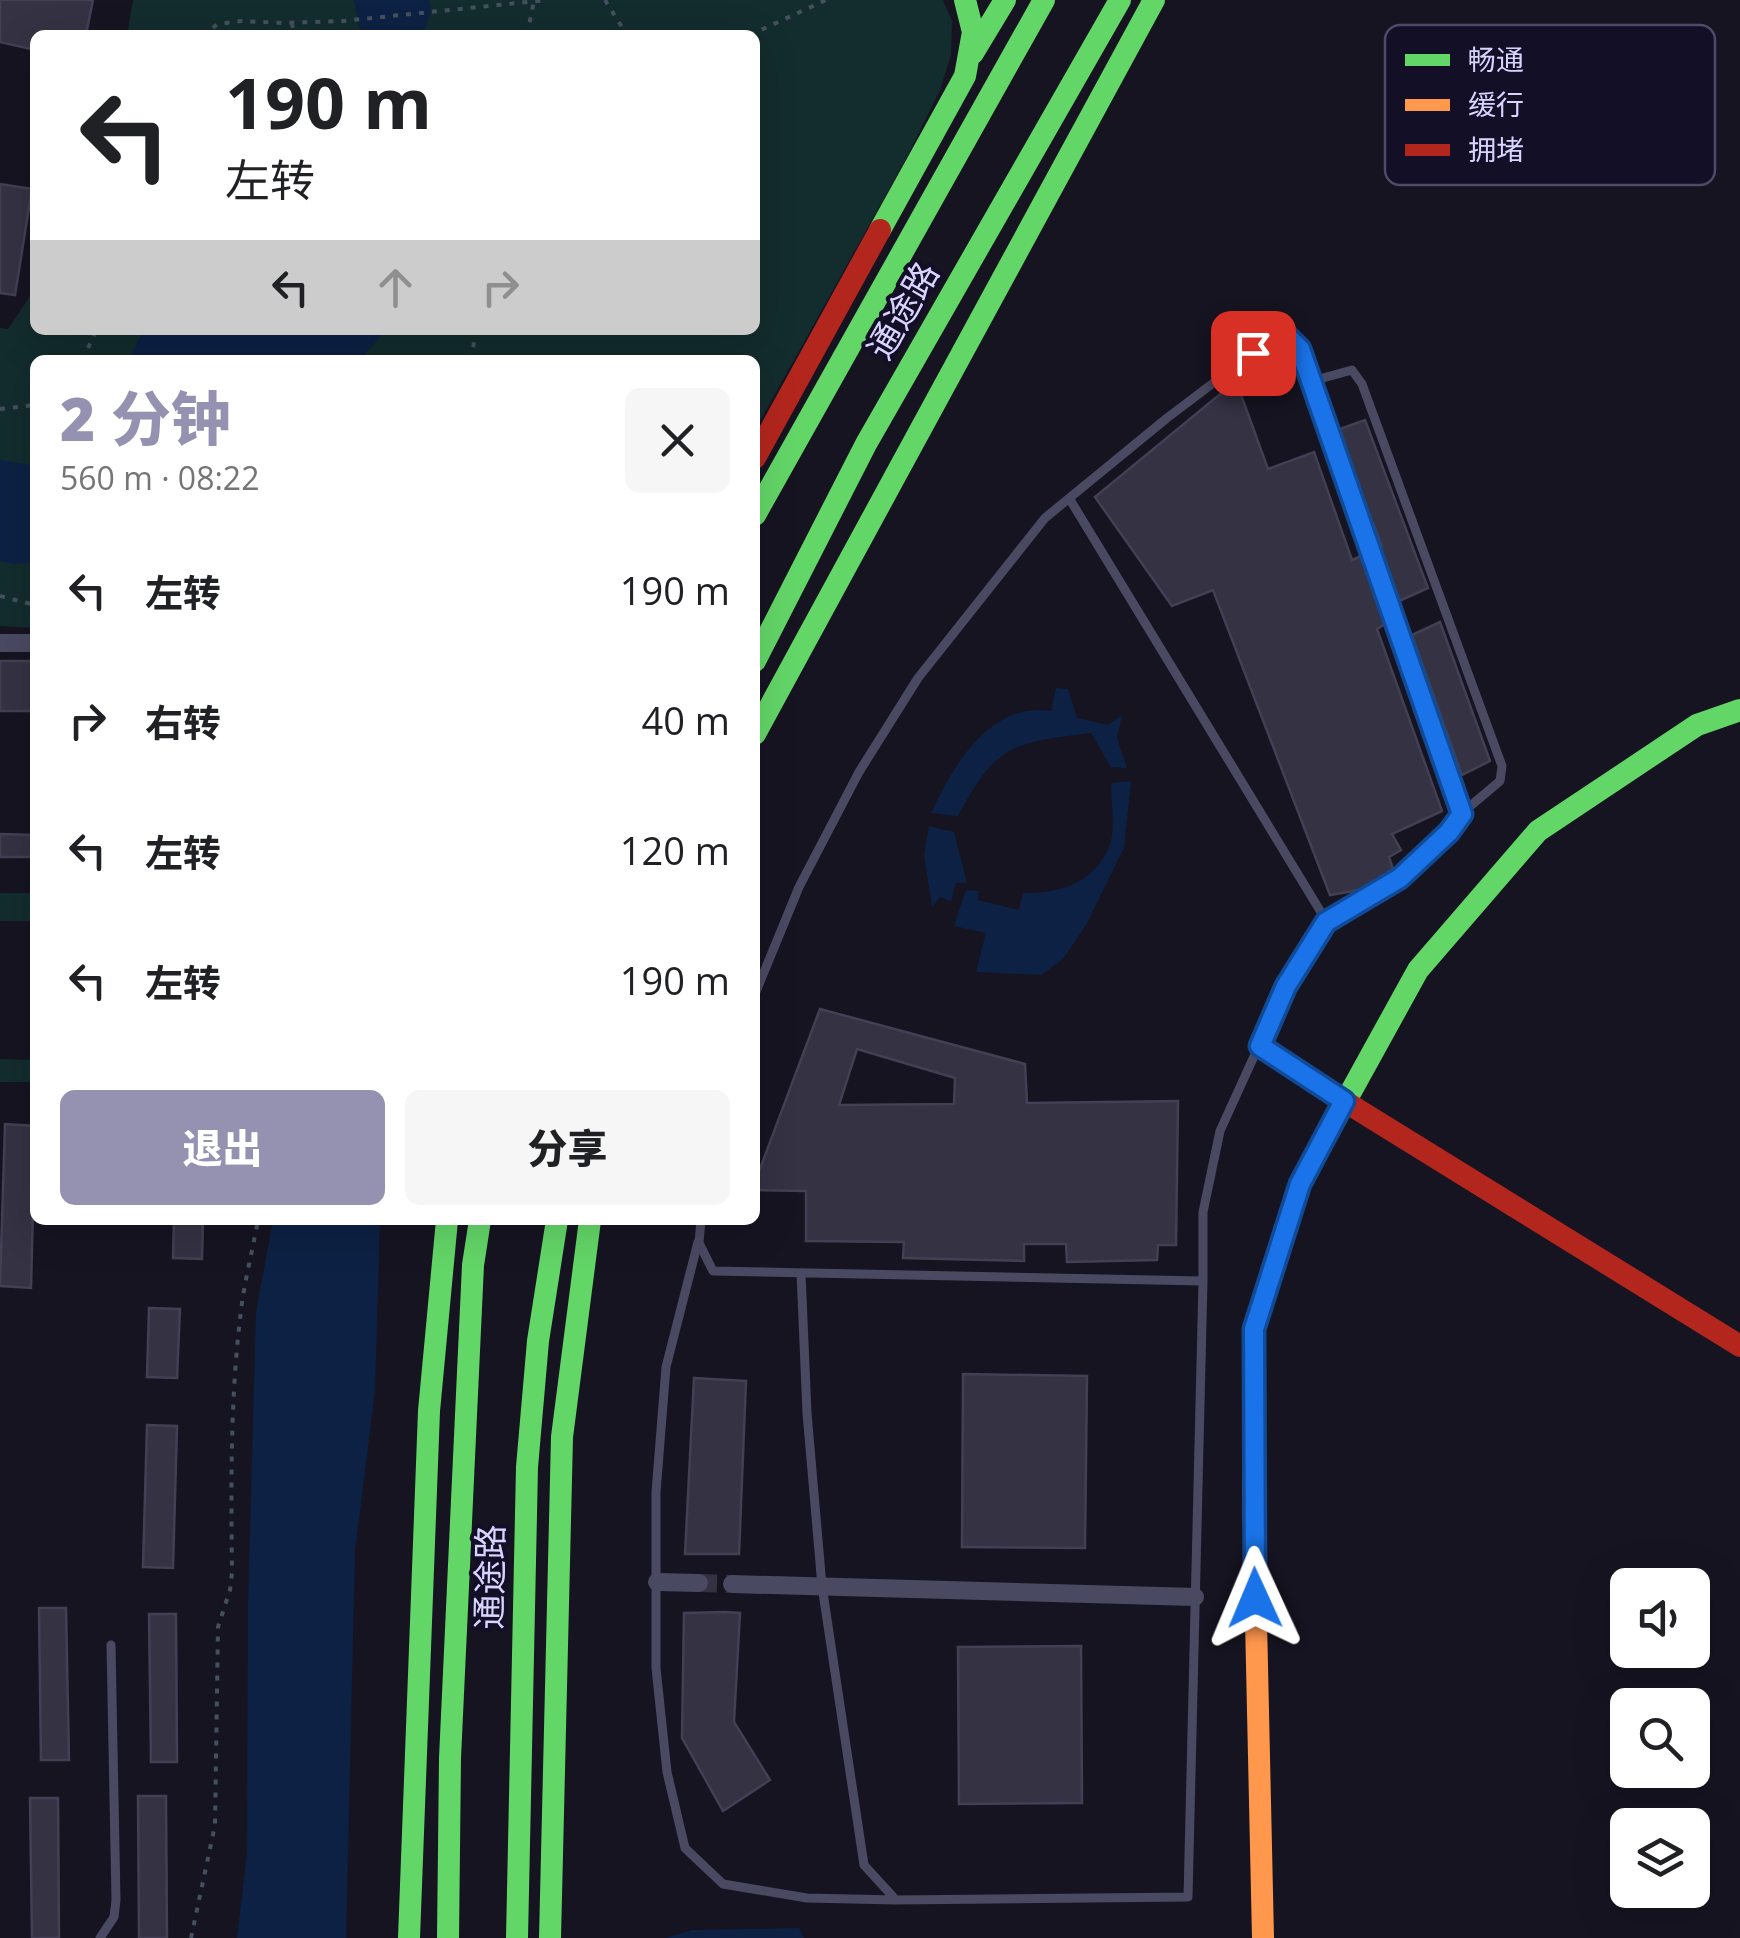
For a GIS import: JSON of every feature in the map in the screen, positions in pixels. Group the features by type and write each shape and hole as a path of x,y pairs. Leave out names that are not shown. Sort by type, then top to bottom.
{"main road":[{"path":"760,449 965,76 972,32 966,0"},
{"path":"971,56 1005,0"},
{"name":"通途路","path":"760,506 1044,0"},
{"name":"通途路","path":"760,651 866,444 1120,0"},
{"path":"760,725 1154,0"},
{"path":"1263,1938 1253,1484 1254,1329 1300,1184 1418,970 1538,831 1698,725 1740,710"},
{"path":"1344,1101 1740,1346"},
{"path":"409,1938 428,1411 447,1225"},
{"name":"通途路","path":"448,1938 454,1679 473,1265 479,1225"},
{"name":"通途路","path":"518,1938 527,1467 538,1341 556,1225"},
{"path":"550,1938 562,1437 589,1225"}],"street":[{"path":"0,643 30,643"},
{"path":"657,1582 699,1583"},
{"path":"732,1584 1195,1597"}],"lane":[{"path":"760,982 799,887 859,772 918,678 1045,518 1282,331 1300,349 1462,814"},
{"path":"700,1235 666,1367 656,1492 656,1668 667,1772 685,1848 724,1884 807,1898 1188,1897 1203,1212 1220,1131 1286,986 1326,922 1400,878 1500,781 1502,766 1362,384 1352,370 1312,382"},
{"path":"1069,498 1326,922"},
{"path":"1260,1046 1344,1101"},
{"path":"701,1225 699,1243 713,1271 1203,1281"},
{"path":"801,1272 807,1413 822,1586 864,1866 896,1900"},
{"path":"100,1938 114,1917 116,1900 110,1645"}],"path":[{"path":"209,30 218,24 241,20 344,21 547,0"},
{"path":"604,0 625,30"},
{"path":"760,30 826,0"},
{"path":"528,30 534,1"},
{"path":"292,23 293,30"},
{"path":"0,410 30,406"},
{"path":"0,596 30,604"},
{"path":"191,1938 215,1824 218,1627 232,1573 234,1391 242,1302 257,1225"}],"green space":[{"path":"133,0 943,0 952,21 951,55 940,90 907,157 760,421 760,355 30,355 30,628 0,626 0,328 8,329 30,296 30,335 760,335 760,30 128,30"},
{"path":"0,893 30,893 30,921 0,921"},
{"path":"0,1059 30,1060 30,1082 0,1082"}],"water":[{"path":"354,0 429,0 431,11 425,30 360,30"},
{"path":"141,335 382,335 364,355 131,355"},
{"path":"0,460 30,465 30,562 0,561"},
{"path":"1056,688 1068,689 1077,718 1108,725 1122,715 1117,738 1127,768 1111,767 1091,733 1042,740 1009,751 996,761 958,816 931,813 951,775 977,740 1010,716 1051,711"},
{"path":"1131,781 1124,848 1086,925 1063,959 1041,975 976,972 986,933 954,926 966,890 979,891 978,900 1019,910 1023,893 1050,891 1085,878 1102,860 1111,840 1111,783"},
{"path":"929,826 954,832 967,883 956,883 951,901 940,897 932,907 924,855"},
{"path":"272,1225 380,1225 375,1391 355,1551 346,1938 237,1938 247,1853 248,1605 256,1312"},
{"path":"799,1928 804,1938 665,1938 692,1930"}],"building":[{"path":"0,0 93,0 87,30 30,30 30,49 0,42"},
{"path":"0,184 30,189 30,201 15,295 0,293"},
{"path":"1236,381 1268,469 1314,452 1352,560 1363,555 1387,623 1377,629 1442,811 1392,834 1401,850 1389,857 1394,872 1359,890 1330,895 1213,590 1172,606 1095,497"},
{"path":"1365,420 1428,588 1397,602 1378,547 1382,546 1337,430"},
{"path":"1440,622 1490,761 1462,775 1412,635"},
{"path":"0,661 30,661 30,711 0,711"},
{"path":"0,834 30,835 30,857 0,857"},
{"path":"820,1009 1025,1064 1027,1103 1178,1101 1176,1245 1158,1245 1157,1260 1067,1262 1066,1244 1024,1244 1024,1261 903,1258 904,1242 806,1241 806,1191 760,1190 760,1169","holes":["857,1049 955,1078 954,1104 839,1105"]},
{"path":"5,1124 30,1126 31,1288 0,1286"},
{"path":"174,1225 203,1225 202,1259 173,1258"},
{"path":"149,1308 180,1309 177,1378 147,1377"},
{"path":"963,1374 1087,1376 1085,1548 962,1547"},
{"path":"694,1378 746,1381 739,1554 685,1554"},
{"path":"147,1425 177,1426 173,1568 143,1567"},
{"path":"39,1608 66,1608 69,1760 41,1760"},
{"path":"684,1613 740,1613 734,1722 770,1780 723,1811 682,1738"},
{"path":"149,1614 176,1614 177,1762 151,1762"},
{"path":"1081,1646 1082,1803 959,1804 958,1647"},
{"path":"138,1796 166,1796 167,1938 139,1938"},
{"path":"30,1798 58,1798 59,1938 32,1938"}],"tunnel":[{"path":"699,1583 732,1584"}],"traffic: fast":[{"path":"880,230 965,76 973,32 965,0"},
{"path":"973,53 1005,0"},
{"path":"760,506 1044,0"},
{"path":"760,651 866,444 1120,0"},
{"path":"760,725 1154,0"},
{"path":"1260,1310 1300,1184 1418,970 1538,831 1697,725 1740,710"},
{"path":"409,1938 429,1411 447,1225"},
{"path":"448,1938 450,1758 473,1265 479,1225"},
{"path":"517,1938 527,1467 538,1341 556,1225"},
{"path":"550,1938 562,1437 589,1225"}],"traffic: slow":[{"path":"1260,1310 1254,1329 1253,1484 1263,1938"}],"traffic: jam":[{"path":"760,449 880,230"},
{"path":"1344,1101 1740,1346"}],"route":[{"path":"1253,353 1282,331 1300,349 1462,814 1449,832 1400,878 1326,922 1286,986 1260,1046 1344,1101 1300,1184 1254,1329 1255,1598"}]}
